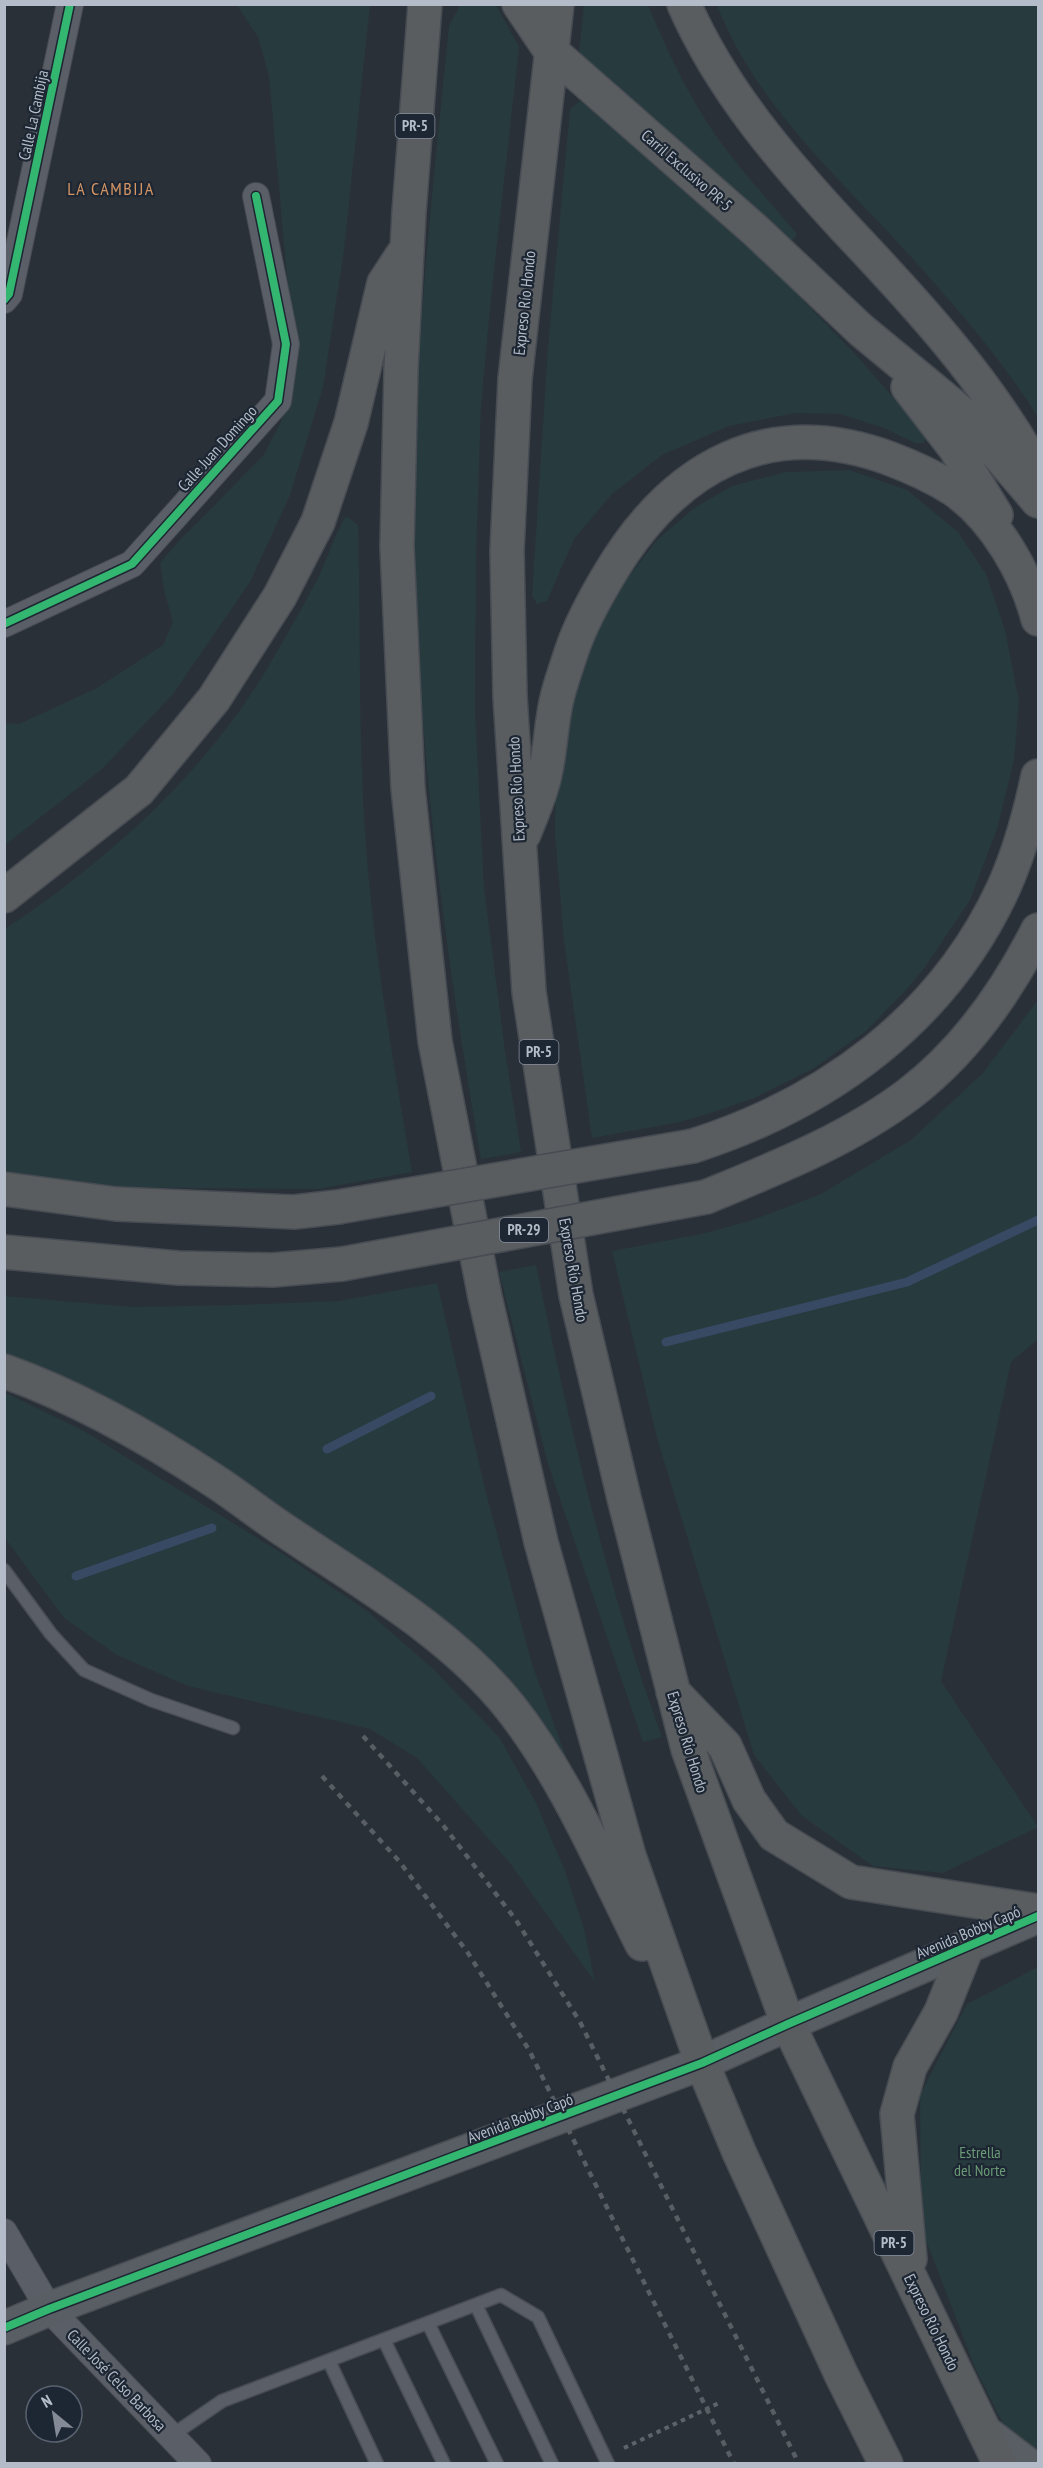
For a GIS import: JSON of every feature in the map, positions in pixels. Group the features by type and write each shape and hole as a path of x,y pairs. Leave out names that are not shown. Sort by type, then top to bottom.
{"highway":[{"name":"PR-5","path":"425,4 400,369 397,547 408,788 435,1041 485,1297 541,1542 629,1856 702,2064 739,2152 831,2353 886,2463"},
{"name":"Carril Exclusivo PR-5","path":"519,4 550,50 755,230 861,330"},
{"name":"Expreso Río Hondo","path":"557,4 550,50 515,379 508,540 510,696 529,992 576,1295 688,1749 788,2024 1000,2463"},
{"path":"684,4 720,72 766,137 805,185 846,228 968,368 1009,423 1038,472"},
{"path":"4,896 139,790 214,699 280,596 318,522 351,423 384,284 407,248"},
{"path":"861,330 964,415 1038,501"},
{"path":"861,330 923,404 961,457 1001,524 1034,605"},
{"path":"519,847 545,777 558,695 573,648 593,600 622,552 654,511 684,484 728,458 773,445 793,442 833,444 873,452 913,468 954,490 976,510 1016,562 1034,605"},
{"path":"4,1189 116,1204 294,1212 338,1207 693,1146 755,1125 830,1085 861,1064 929,1000 956,968 982,930 1004,888 1031,807 1038,776"},
{"name":"PR-29","path":"4,1252 178,1268 273,1270 342,1264 706,1197 809,1153 854,1130 909,1094 934,1072 964,1040 994,1003 1021,964 1038,930"},
{"path":"4,1371 35,1382 122,1425 213,1480 284,1531 396,1603 478,1673 531,1734 566,1793 702,2064"},
{"path":"672,1691 726,1746 749,1800 774,1835 850,1882 1038,1911"},
{"path":"912,2279 897,2114 910,2067 941,2012 968,1947"}],"street":[{"name":"Calle La Cambija","path":"4,300 9,294 70,4"},
{"name":"Calle Juan Domingo","path":"4,624 132,564 278,401 286,344 256,196"},
{"name":"Avenida Bobby Capó","path":"4,2328 49,2309 702,2064 788,2024 1038,1916"},
{"name":"Calle José Celso Barbosa","path":"4,2232 49,2309 198,2463"},
{"path":"985,2432 1027,2463"}],"lane":[{"path":"4,1570 51,1634 84,1670 151,1700 233,1728"},
{"path":"171,2436 222,2401 501,2295 538,2317 607,2460"},
{"path":"476,2305 552,2463"},
{"path":"428,2323 497,2463"},
{"path":"384,2340 444,2463"},
{"path":"329,2361 377,2463"}],"path":[{"path":"607,2460 721,2402"}],"green space":[{"path":"237,5 370,5 344,250 323,387 290,495 250,582 173,694 102,769 5,845 5,723 19,724 97,688 163,645 173,622 160,563 263,456 281,422 294,355 269,76 258,37"},
{"path":"460,5 496,5 519,47 481,406 476,554 475,713 484,888 505,1051 521,1152 481,1159 448,951 431,812 419,672 413,529 417,385 431,205 449,26"},
{"path":"584,5 648,5 665,45 695,103 740,167 797,234 794,239 788,241 579,53"},
{"path":"717,5 1038,5 1038,417 1005,369 931,279 817,156 770,100 732,38"},
{"path":"580,101 591,108 774,270 855,354 927,436 924,443 915,443 884,428 840,414 796,413 729,426 662,455 612,494 574,539 547,601 537,604 532,596 548,347 570,109"},
{"path":"849,470 907,490 958,532 986,574 1005,630 1019,702 1014,760 997,829 970,900 925,967 906,990 866,1031 814,1068 754,1098 711,1113 680,1122 592,1138 564,941 555,834 556,763 569,702 589,645 619,589 657,540 693,509 732,486 786,472"},
{"path":"346,516 358,525 362,767 366,847 374,928 412,1172 318,1189 72,1187 5,1177 5,929 116,845 183,780 213,745 267,669 318,578"},
{"path":"1038,1000 1038,1339 1011,1362 941,1681 1038,1827 943,1873 873,1866 802,1816 754,1755 657,1438 612,1251 701,1234 750,1221 821,1194 911,1140 983,1073"},
{"path":"536,1265 590,1503 623,1621 662,1737 643,1742 548,1464 499,1272"},
{"path":"437,1283 486,1493 532,1664 569,1765 513,1702 5,1357 4,1296 133,1307 235,1305 339,1301"},
{"path":"4,1392 82,1430 280,1552 367,1611 433,1669 499,1737 536,1803 565,1871 584,1929 595,1982 510,1863 417,1758 370,1729 188,1686 117,1655 64,1618 5,1538"},
{"name":"Estrella del Norte","path":"1038,1967 1038,2463 1023,2463 976,2370 921,2227 920,2095 967,2004"}],"waterway":[{"path":"666,1342 907,1282 1038,1220"},
{"path":"327,1449 431,1396"},
{"path":"76,1576 212,1528"}],"railway":[{"path":"363,1736 443,1825 516,1920 580,2022 799,2464"},
{"path":"322,1776 399,1861 468,1953 529,2050 734,2464"}],"cycle path":[{"path":"4,300 9,294 70,4"},
{"path":"4,624 132,564 278,401 286,344 256,196"},
{"path":"4,2328 702,2063 1038,1916"}],"district":[{"name":"LA CAMBIJA","path":"111,189"}]}
